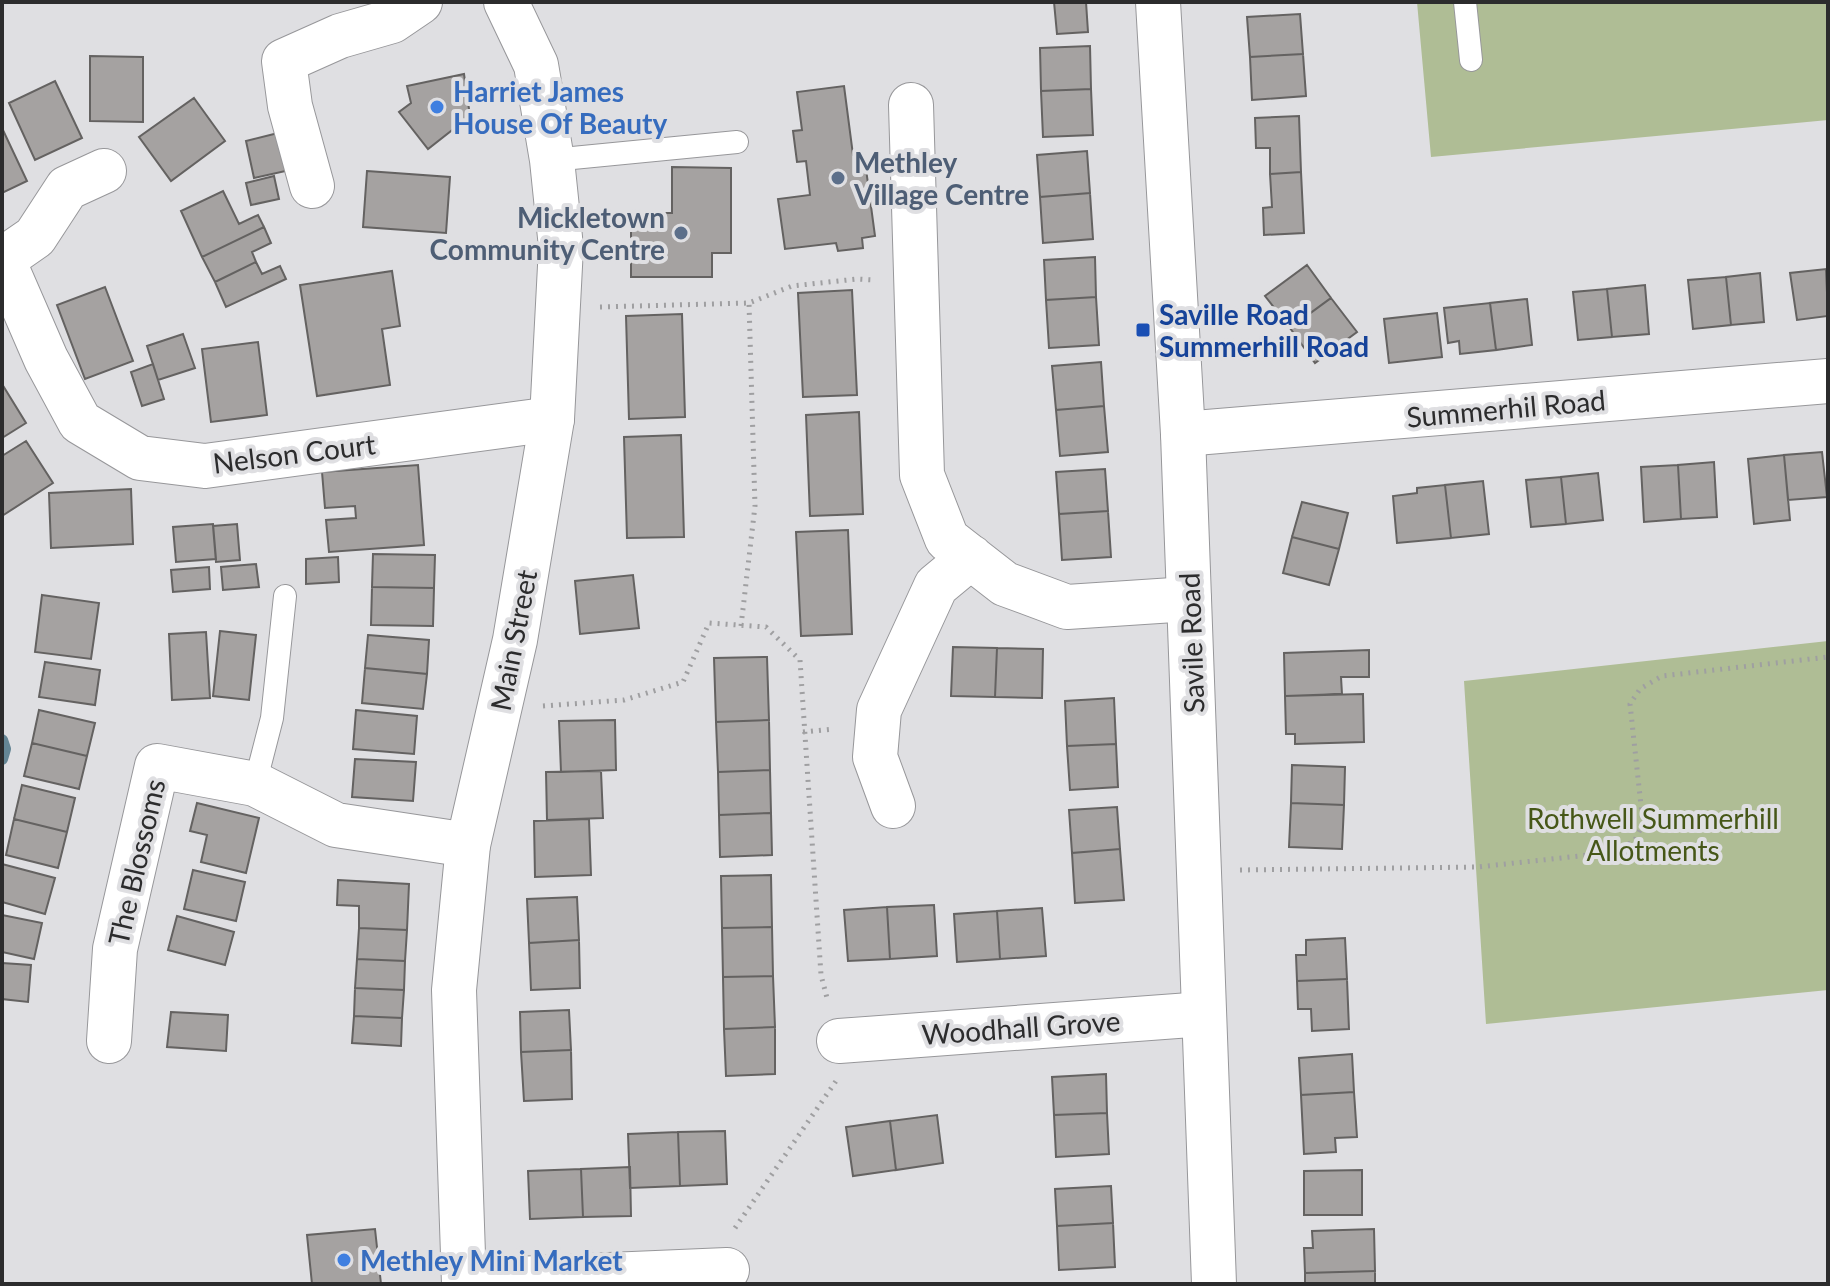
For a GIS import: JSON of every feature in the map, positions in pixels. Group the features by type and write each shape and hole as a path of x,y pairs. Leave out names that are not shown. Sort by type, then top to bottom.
{"street":[{"path":"312,186 290,106 284,61 340,36 392,21 420,2"},
{"name":"Main Street","path":"464,1283 454,990 468,845 515,640 552,419 561,247 552,160 536,65 506,2"},
{"name":"Savile Road","path":"1158,2 1183,434 1214,1284"},
{"path":"911,105 922,475 947,539 1005,584 1067,607 1189,599"},
{"name":"Nelson Court","path":"104,171 67,188 35,237 3,260 46,359 80,422 140,458 205,466 552,419"},
{"name":"Summerhil Road","path":"1183,434 1828,381"},
{"path":"893,806 875,757 879,710 936,586 971,557"},
{"name":"The Blossoms","path":"109,1041 115,949 157,766 255,784 336,825 468,845"},
{"name":"Woodhall Grove","path":"839,1041 1204,1014"},
{"path":"464,1283 727,1270"}],"lane":[{"path":"1465,2 1471,60"},
{"path":"552,160 737,142"},
{"path":"255,784 272,718 285,596"}],"path":[{"path":"558,308 749,303 792,286 857,279 915,283"},
{"path":"741,626 755,506 749,303"},
{"path":"500,709 624,700 683,682 709,623 766,627 800,660 821,975 839,1041 840,1075 727,1239 727,1270"},
{"path":"1199,871 1478,867 1616,852 1635,840 1643,824 1630,704 1640,689 1662,676 1828,657"}],"green space":[{"path":"1417,2 1828,2 1828,120 1431,157"},
{"name":"Rothwell Summerhill Allotments","path":"1828,641 1828,990 1486,1024 1464,681"}],"building":[{"path":"1054,2 1086,2 1088,32 1057,34"},
{"path":"1300,14 1303,54 1250,57 1247,17"},
{"path":"1090,46 1091,89 1041,91 1040,48"},
{"path":"1303,54 1306,96 1252,100 1250,57"},
{"path":"90,56 143,57 143,122 90,121"},
{"name":"Harriet James House Of Beauty","path":"464,74 470,116 428,149 399,112 411,103 407,86"},
{"path":"55,81 82,138 35,160 9,103"},
{"name":"Methley Village Centre","path":"844,86 853,155 864,154 875,236 862,238 863,248 838,251 836,243 785,249 778,199 810,195 806,161 797,162 793,131 802,130 797,92"},
{"path":"1091,89 1093,135 1043,137 1041,91"},
{"path":"194,98 225,141 171,181 139,137"},
{"path":"1299,116 1301,172 1270,174 1270,148 1256,148 1255,118"},
{"path":"2,128 27,181 2,193"},
{"path":"282,132 290,170 254,178 246,141"},
{"path":"1087,151 1090,193 1040,197 1037,155"},
{"name":"Mickletown Community Centre","path":"672,167 731,168 731,253 712,253 712,277 631,277 631,213 672,213"},
{"path":"367,171 450,177 446,233 363,227"},
{"path":"1301,172 1304,233 1264,235 1263,208 1272,207 1270,174"},
{"path":"274,176 279,199 251,205 246,183"},
{"path":"223,191 239,224 258,215 264,227 202,257 181,211"},
{"path":"1090,193 1093,239 1043,243 1040,197"},
{"path":"264,227 271,243 252,252 256,262 215,282 202,257"},
{"path":"1095,257 1096,297 1046,300 1044,260"},
{"path":"256,262 262,274 280,266 286,279 226,307 215,282"},
{"path":"1307,265 1331,298 1290,328 1265,296"},
{"path":"1826,269 1828,316 1797,320 1790,273"},
{"path":"392,271 400,326 382,329 390,385 317,396 300,285"},
{"path":"1760,273 1764,322 1731,325 1726,277"},
{"path":"1726,277 1731,325 1693,329 1688,280"},
{"path":"1645,285 1649,334 1612,337 1607,289"},
{"path":"105,287 133,361 85,379 57,305"},
{"path":"1607,289 1612,337 1578,340 1573,292"},
{"path":"852,290 857,395 803,397 798,293"},
{"path":"1096,297 1099,345 1049,348 1046,300"},
{"path":"1331,298 1357,332 1315,363 1290,328"},
{"path":"1527,299 1532,345 1496,350 1490,303"},
{"path":"1490,303 1496,350 1460,354 1459,341 1448,343 1444,308"},
{"path":"1437,313 1442,357 1389,363 1384,319"},
{"path":"682,314 685,417 629,419 626,316"},
{"path":"183,334 195,368 158,380 147,346"},
{"path":"258,342 267,415 211,422 202,349"},
{"path":"1101,362 1104,406 1056,410 1052,366"},
{"path":"153,364 164,399 142,406 131,372"},
{"path":"2,384 26,423 2,438"},
{"path":"1104,406 1108,452 1060,456 1056,410"},
{"path":"859,412 863,514 810,516 806,415"},
{"path":"681,435 684,537 627,538 624,437"},
{"path":"26,441 53,483 2,516 2,456"},
{"path":"1822,452 1827,497 1788,500 1784,455"},
{"path":"1784,455 1790,520 1754,524 1748,459"},
{"path":"1714,462 1717,517 1681,519 1678,465"},
{"path":"418,465 424,545 329,552 326,520 356,518 355,506 325,508 322,472"},
{"path":"1678,465 1681,519 1644,522 1641,467"},
{"path":"1105,469 1108,511 1059,514 1056,472"},
{"path":"1598,473 1603,520 1566,524 1561,477"},
{"path":"1561,477 1566,524 1531,527 1526,480"},
{"path":"1483,481 1489,534 1451,538 1445,485"},
{"path":"1445,485 1451,538 1397,543 1393,496 1417,493 1417,488"},
{"path":"131,489 133,544 51,548 49,493"},
{"path":"1302,502 1348,513 1339,549 1292,537"},
{"path":"1108,511 1111,557 1062,560 1059,514"},
{"path":"213,524 216,559 176,562 173,527"},
{"path":"237,524 240,560 216,562 213,526"},
{"path":"848,530 852,634 801,636 796,532"},
{"path":"1292,537 1339,549 1329,585 1283,573"},
{"path":"373,554 435,555 434,588 372,587"},
{"path":"338,557 339,582 306,584 306,559"},
{"path":"256,564 259,587 223,590 221,567"},
{"path":"209,567 210,589 173,592 171,570"},
{"path":"633,575 639,628 580,634 575,581"},
{"path":"372,587 434,588 433,626 371,625"},
{"path":"42,595 99,603 91,659 35,652"},
{"path":"220,631 256,635 249,700 213,696"},
{"path":"206,632 210,698 172,700 169,634"},
{"path":"368,635 429,640 427,674 365,668"},
{"path":"953,647 997,648 995,697 951,696"},
{"path":"997,648 1043,649 1042,698 995,697"},
{"path":"1369,650 1369,677 1341,677 1342,694 1285,696 1284,653"},
{"path":"767,657 769,720 716,722 714,658"},
{"path":"45,662 100,670 95,705 39,697"},
{"path":"365,668 427,674 423,709 362,703"},
{"path":"1363,694 1364,742 1295,744 1295,734 1286,734 1285,696"},
{"path":"1114,698 1116,744 1067,746 1065,701"},
{"path":"39,710 95,723 87,756 32,743"},
{"path":"356,710 417,716 414,754 353,749"},
{"path":"615,720 616,770 561,772 559,721"},
{"path":"769,720 770,770 718,772 716,722"},
{"path":"32,743 87,756 79,789 24,776"},
{"path":"1116,744 1118,787 1070,790 1067,746"},
{"path":"355,759 416,762 413,801 352,797"},
{"path":"1292,765 1345,767 1344,805 1291,803"},
{"path":"770,770 771,813 719,815 718,772"},
{"path":"601,771 603,818 547,820 546,772"},
{"path":"22,785 75,798 67,832 14,819"},
{"path":"197,803 259,818 246,873 201,862 207,835 190,831"},
{"path":"1291,803 1344,805 1342,849 1289,847"},
{"path":"1117,807 1120,849 1072,853 1069,810"},
{"path":"771,813 772,855 720,857 719,815"},
{"path":"14,819 67,832 58,868 6,855"},
{"path":"589,819 591,875 535,877 534,821"},
{"path":"1120,849 1124,900 1075,903 1072,853"},
{"path":"2,864 55,878 45,914 2,902"},
{"path":"193,870 245,882 236,921 184,909"},
{"path":"771,875 772,927 722,928 721,876"},
{"path":"338,880 409,884 407,930 359,928 359,906 337,905"},
{"path":"577,897 579,940 529,943 527,899"},
{"path":"934,905 937,956 890,959 887,907"},
{"path":"887,907 890,959 848,961 844,910"},
{"path":"1042,908 1046,956 1000,959 997,911"},
{"path":"997,911 1000,959 957,962 954,914"},
{"path":"2,915 42,923 34,959 2,952"},
{"path":"177,916 234,932 225,965 168,950"},
{"path":"772,927 773,976 723,977 722,928"},
{"path":"359,928 407,930 405,961 357,959"},
{"path":"1345,938 1347,979 1297,981 1296,955 1306,955 1306,940"},
{"path":"579,940 580,988 531,990 529,943"},
{"path":"357,959 405,961 404,990 355,988"},
{"path":"2,963 31,965 28,1002 2,999"},
{"path":"773,976 775,1027 724,1029 723,977"},
{"path":"1347,979 1349,1029 1312,1031 1311,1009 1298,1009 1297,981"},
{"path":"355,988 404,990 402,1018 354,1016"},
{"path":"569,1010 571,1050 521,1052 520,1012"},
{"path":"171,1012 228,1015 226,1051 167,1047"},
{"path":"354,1016 402,1018 401,1046 352,1043"},
{"path":"775,1027 775,1074 726,1076 724,1029"},
{"path":"571,1050 572,1099 524,1101 521,1052"},
{"path":"1352,1054 1354,1092 1301,1095 1299,1058"},
{"path":"1106,1074 1107,1113 1054,1115 1052,1077"},
{"path":"1354,1092 1357,1137 1335,1138 1336,1152 1304,1154 1301,1095"},
{"path":"1107,1113 1109,1154 1056,1157 1054,1115"},
{"path":"937,1115 943,1163 896,1170 890,1121"},
{"path":"890,1121 896,1170 853,1176 846,1127"},
{"path":"725,1131 727,1184 680,1186 678,1132"},
{"path":"678,1132 680,1186 630,1188 628,1134"},
{"path":"630,1167 631,1216 583,1217 581,1169"},
{"path":"581,1169 583,1217 530,1219 528,1171"},
{"path":"1362,1170 1362,1215 1304,1215 1304,1171"},
{"path":"1111,1186 1113,1223 1057,1226 1055,1189"},
{"path":"1113,1223 1115,1267 1059,1270 1057,1226"},
{"name":"Methley Mini Market","path":"375,1229 381,1284 312,1284 307,1235"},
{"path":"1374,1229 1375,1271 1305,1273 1304,1248 1313,1248 1312,1231"},
{"path":"1375,1271 1375,1284 1305,1284 1305,1273"}],"waterway":[{"path":"2,740 5,749 2,759"}],"place":[{"name":"Harriet James House Of Beauty","path":"437,107"},
{"name":"Methley Village Centre","path":"838,178"},
{"name":"Mickletown Community Centre","path":"681,233"},
{"name":"Saville Road Summerhill Road","path":"1143,330"},
{"name":"Methley Mini Market","path":"344,1260"}]}
